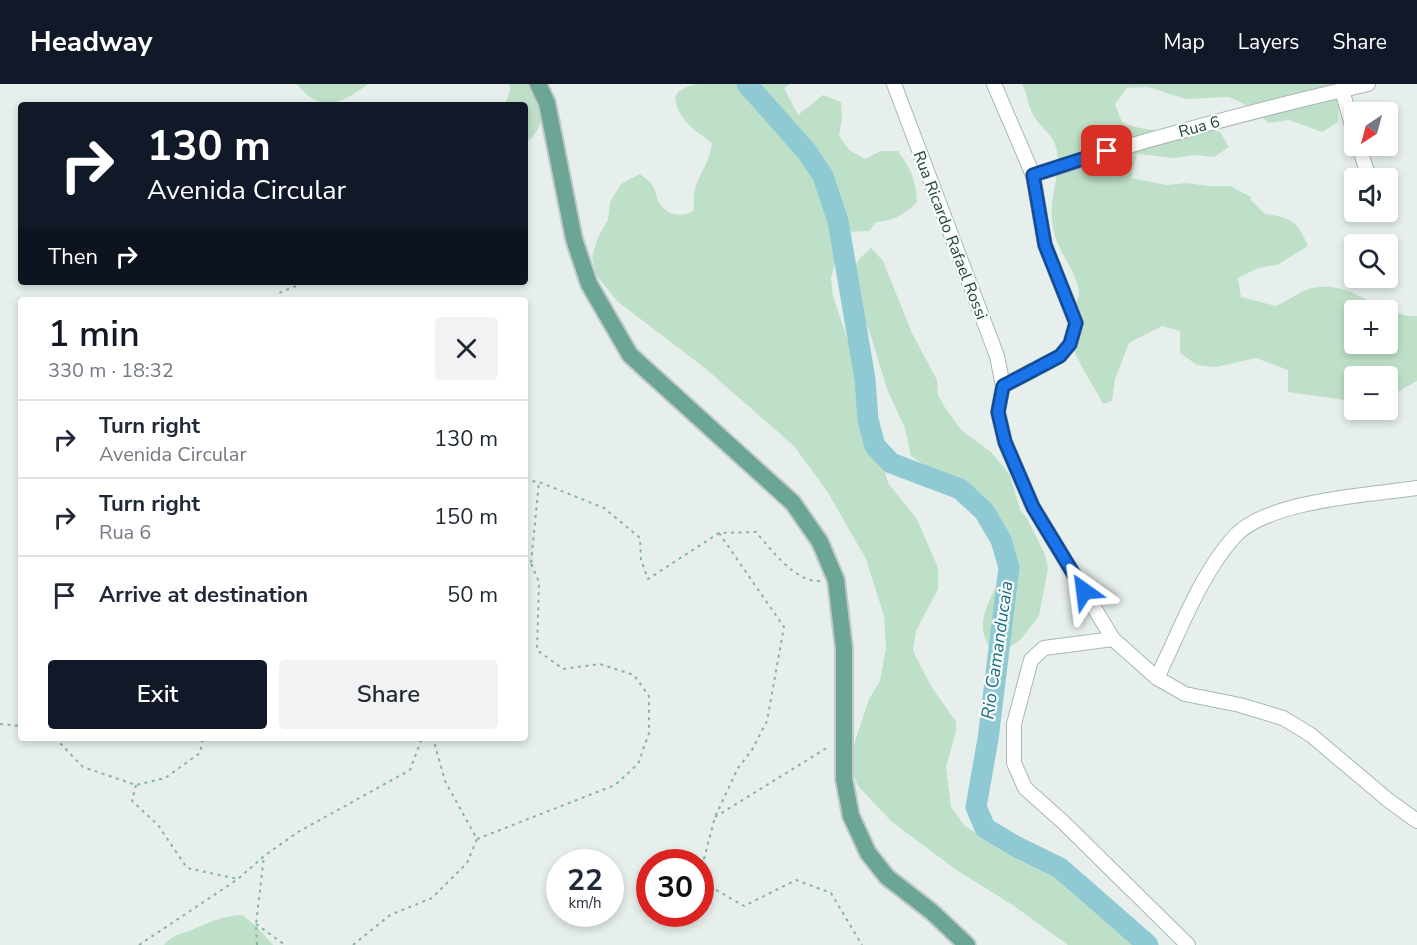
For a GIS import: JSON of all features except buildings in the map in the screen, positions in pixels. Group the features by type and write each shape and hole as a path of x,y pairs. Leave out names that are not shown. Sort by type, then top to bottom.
{"main road":[{"path":"538,84 547,103 574,239 589,284 630,356 793,503 820,542 836,580 844,648 846,789 851,816 868,853 887,877 932,912 967,945"}],"street":[{"path":"547,103 549,84"},
{"name":"Rua Ricardo Rafael Rossi","path":"894,84 996,356 1003,386"},
{"path":"994,84 1033,175 1045,245 1076,323 1070,344 1060,356 1003,386 998,412 1005,442 1033,507 1113,639 1157,678 1185,694 1240,705 1283,718 1311,735 1388,800 1417,821"},
{"name":"Rua 6","path":"1033,175 1126,145 1368,84"},
{"path":"1342,90 1345,102"},
{"path":"1157,678 1211,568 1235,536 1261,518 1307,504 1417,488"},
{"path":"1113,639 1044,648 1031,660 1014,724 1014,764 1024,788 1062,821 1188,945"}],"path":[{"path":"278,297 279,293 299,285"},
{"path":"528,480 538,482 604,508 640,538 641,560 648,579 719,533 756,532 789,569 816,582 836,580"},
{"path":"353,945 390,915 432,898 467,863 477,839 615,785 638,764 650,733 649,696 634,675 600,664 563,669 537,650 539,582 531,563 538,482"},
{"path":"719,533 784,627 767,720 752,750 738,768 715,817 704,859 711,888 744,906 796,880 831,893 862,945"},
{"path":"0,724 18,726"},
{"path":"715,817 844,738"},
{"path":"58,741 83,767 136,785 165,778 200,753 202,741"},
{"path":"139,945 237,879 298,832 410,770 421,741"},
{"path":"434,741 445,781 477,839"},
{"path":"136,785 132,801 158,825 187,868 237,879"},
{"path":"257,945 255,924 264,856"},
{"path":"255,924 285,945"}],"green space":[{"path":"297,84 368,84 349,97 336,102 323,102 306,93"},
{"path":"509,84 535,84 541,116 537,131 528,140 528,102 506,102 510,91"},
{"path":"697,84 790,84 784,88 798,115 823,95 841,102 842,119 839,136 849,150 865,159 881,151 898,151 909,169 914,181 917,202 899,216 876,222 869,231 843,232 831,278 833,296 849,344 868,429 882,461 888,483 917,519 938,568 938,589 916,631 913,651 931,686 956,722 956,732 946,767 951,807 964,825 988,842 1027,849 1102,900 1111,907 1139,945 1068,945 1011,904 958,871 892,822 858,786 850,767 850,757 869,699 880,681 886,648 884,616 866,559 827,491 794,446 706,369 617,301 597,276 592,257 598,237 608,220 610,202 621,184 640,174 653,186 665,210 679,215 693,211 695,188 712,143 684,119 675,98 681,90"},
{"path":"1022,84 1337,84 1338,122 1322,132 1289,120 1269,123 1244,104 1229,97 1186,99 1148,87 1127,88 1115,104 1122,122 1146,129 1195,129 1220,132 1229,147 1214,157 1194,155 1175,158 1137,154 1131,178 1167,185 1186,183 1230,186 1251,197 1251,200 1265,214 1292,222 1301,231 1308,246 1277,265 1258,268 1238,278 1241,297 1276,306 1305,290 1325,287 1353,293 1368,300 1344,300 1344,354 1398,354 1398,313 1417,316 1417,381 1398,392 1398,366 1344,366 1344,400 1288,392 1288,370 1256,358 1216,367 1197,365 1180,353 1180,331 1162,326 1129,343 1115,379 1112,401 1103,404 1078,359 1071,340 1070,325 1079,290 1053,230 1052,212 1058,167 1057,150 1051,137 1034,117"},
{"path":"871,248 883,261 912,333 937,380 938,395 944,406 961,430 991,452 1010,475 1020,510 1027,518 1045,555 1048,568 1039,616 1021,639 1010,647 1001,650 991,648 985,639 983,619 990,599 1005,571 998,544 980,500 957,480 931,470 911,456 905,428 887,389 869,330 852,296 849,278 859,259"},
{"path":"242,915 256,926 273,945 164,945 175,936 210,922"}],"waterway":[{"name":"Rio Camanducaia","path":"747,84 807,152 823,176 838,221 865,379 868,420 875,446 891,463 960,489 984,511 1001,540 1009,567 988,739 976,807 985,828 1060,868 1148,945"}],"route":[{"path":"1084,591 1033,507 1005,442 998,412 1003,386 1060,356 1070,344 1076,323 1045,245 1033,175 1107,151"}]}
